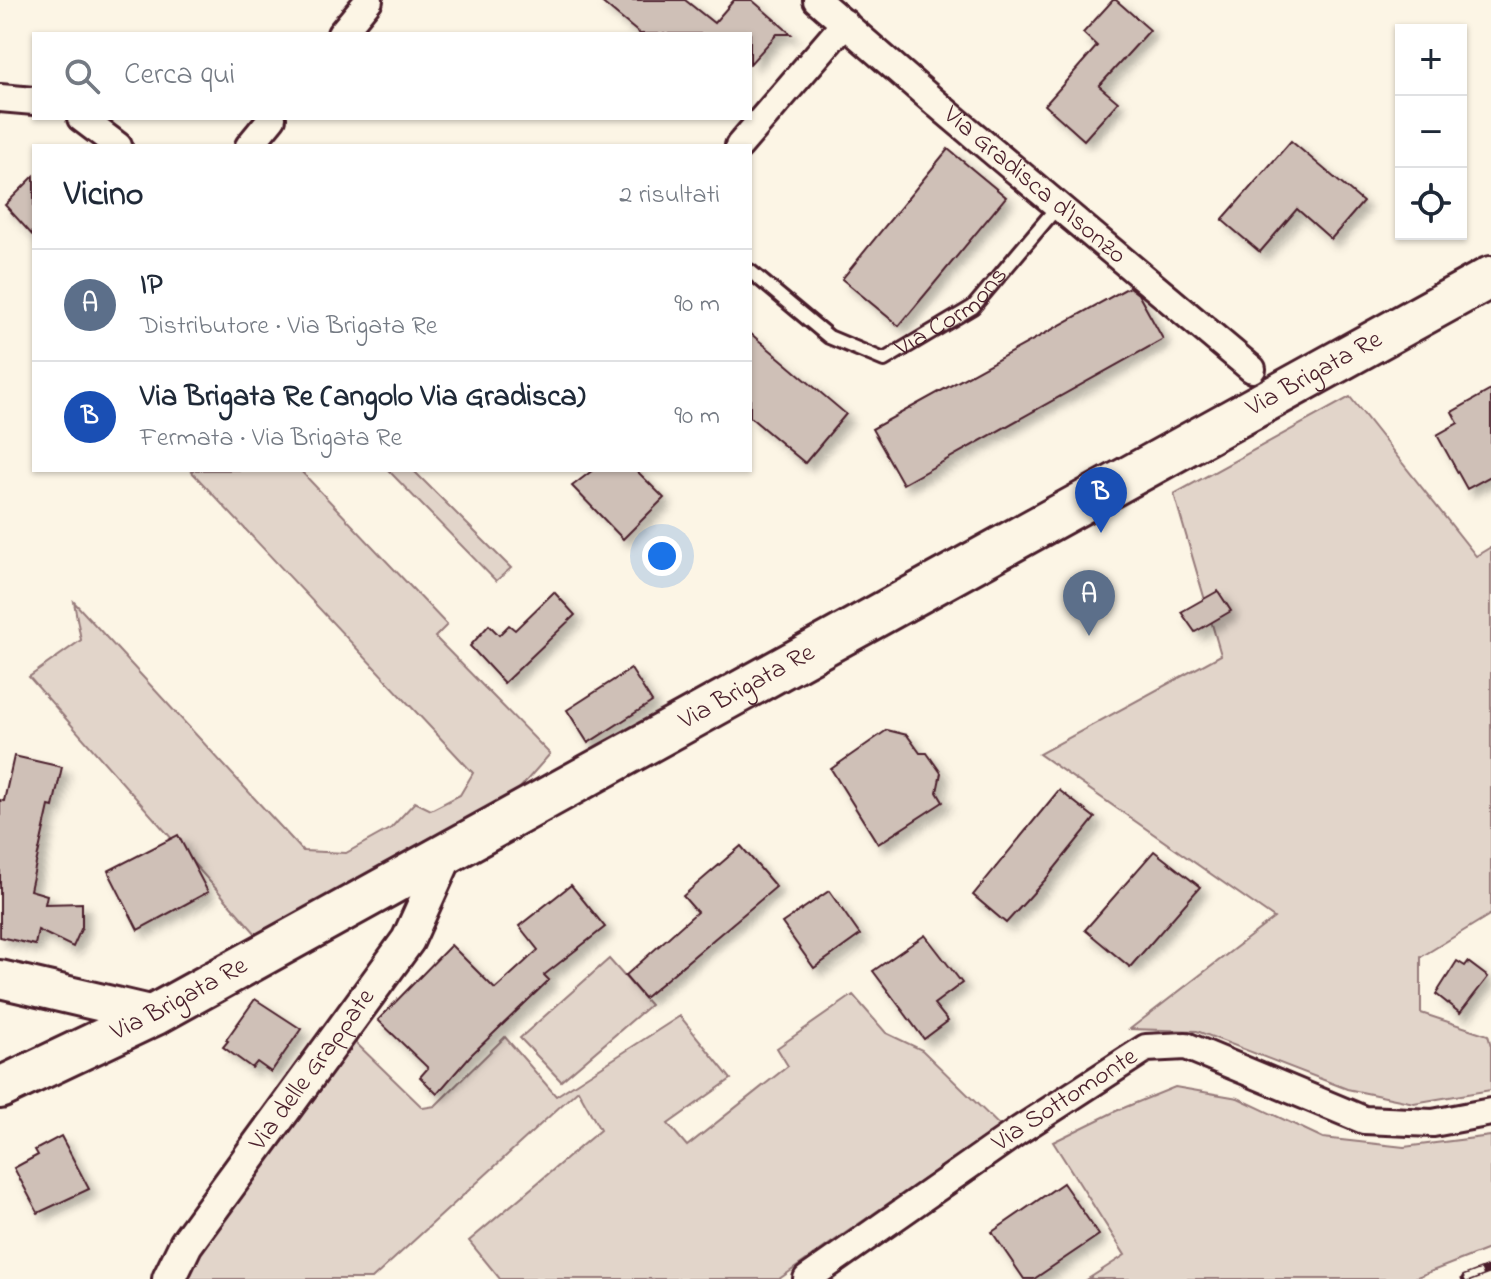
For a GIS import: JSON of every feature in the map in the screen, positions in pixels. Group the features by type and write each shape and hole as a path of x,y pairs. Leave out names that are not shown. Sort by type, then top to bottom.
{"main road":[{"name":"Via Brigata Re","path":"0,1088 154,1015 1491,277"},
{"path":"0,979 154,1015"}],"street":[{"path":"343,32 369,0"},
{"name":"Via Gradisca d'Isonzo","path":"817,0 1252,369"},
{"path":"741,144 845,23"},
{"path":"0,98 32,101"},
{"path":"84,120 115,144"},
{"path":"251,144 270,120"},
{"name":"Via delle Grappate","path":"169,1279 186,1244 408,940 446,856"},
{"name":"Via Sottomonte","path":"807,1279 1018,1131 1146,1048 1186,1046 1364,1120 1433,1123 1491,1112"}],"lane":[{"name":"Via Cormons","path":"752,273 829,337 884,360 973,307 1058,206"}],"shaded area":[{"path":"1350,397 1476,556 1491,547 1491,914 1421,957 1421,1013 1488,1035 1491,1090 1414,1103 1347,1089 1197,1031 1130,1029 1274,918 1039,754 1221,655 1174,494"},
{"path":"192,472 302,472 447,625 435,637 550,754 512,797 256,934 29,677 81,640 74,602 303,851 346,853 391,828 415,802 431,810 460,795 473,773"},
{"path":"390,472 415,472 511,568 496,581"},
{"path":"609,959 650,1005 561,1081 520,1038"},
{"path":"853,995 886,1033 922,1050 1000,1126 779,1279 500,1279 469,1241 600,1130 578,1090 372,1279 188,1279 206,1242 354,1041 423,1108 435,1106 505,1037 556,1096 680,1016 731,1079 668,1124 687,1146 788,1066 777,1048"},
{"path":"1175,1087 1238,1098 1323,1138 1404,1147 1491,1136 1491,1248 1412,1279 1088,1279 1125,1255 1053,1142"}],"building":[{"path":"599,0 685,0 714,23 734,0 752,0 791,34 777,34 752,62 752,32 638,32"},
{"path":"1113,0 1150,30 1099,86 1118,102 1084,140 1045,105 1097,46 1083,33"},
{"path":"1291,141 1363,202 1331,239 1297,209 1260,252 1222,220"},
{"path":"948,149 1006,197 899,326 842,279"},
{"path":"32,178 32,235 5,205"},
{"path":"1129,287 1138,294 1163,339 903,484 872,429"},
{"path":"752,335 846,414 805,463 752,419"},
{"path":"1491,390 1491,476 1467,489 1437,435 1458,423 1452,412"},
{"path":"590,472 638,472 664,498 623,539 572,486"},
{"path":"1218,591 1231,611 1195,632 1181,612"},
{"path":"554,592 575,615 504,683 470,646 489,625 499,635 509,625 515,630"},
{"path":"631,669 652,702 588,743 567,710"},
{"path":"887,730 907,735 920,753 927,753 941,773 937,792 943,802 878,844 831,769"},
{"path":"14,756 62,767 53,807 49,806 30,890 47,895 45,904 82,903 82,927 73,947 38,930 35,945 0,937 0,800 4,801"},
{"path":"1059,790 1095,818 1006,923 973,895"},
{"path":"178,835 208,892 138,930 108,871"},
{"path":"741,846 776,887 644,998 625,976 697,912 683,896"},
{"path":"1154,851 1200,887 1130,967 1085,930"},
{"path":"571,885 605,927 544,975 549,980 470,1056 437,1094 420,1077 428,1068 378,1020 451,945 495,989 538,950 519,926"},
{"path":"829,891 860,935 814,968 782,923"},
{"path":"925,935 962,983 934,1004 948,1021 924,1039 873,971"},
{"path":"1457,961 1465,966 1468,962 1488,977 1460,1013 1436,994"},
{"path":"255,999 301,1029 271,1072 257,1062 252,1068 223,1047"},
{"path":"61,1136 89,1189 38,1213 14,1168 38,1155 35,1150"},
{"path":"1063,1183 1099,1235 1034,1279 1024,1279 992,1232"}],"railway":[{"path":"1465,1279 1491,1269"}],"place":[{"name":"Via Brigata Re (angolo Via Gradisca)","path":"1101,533"},
{"name":"IP","path":"1089,636"}]}
